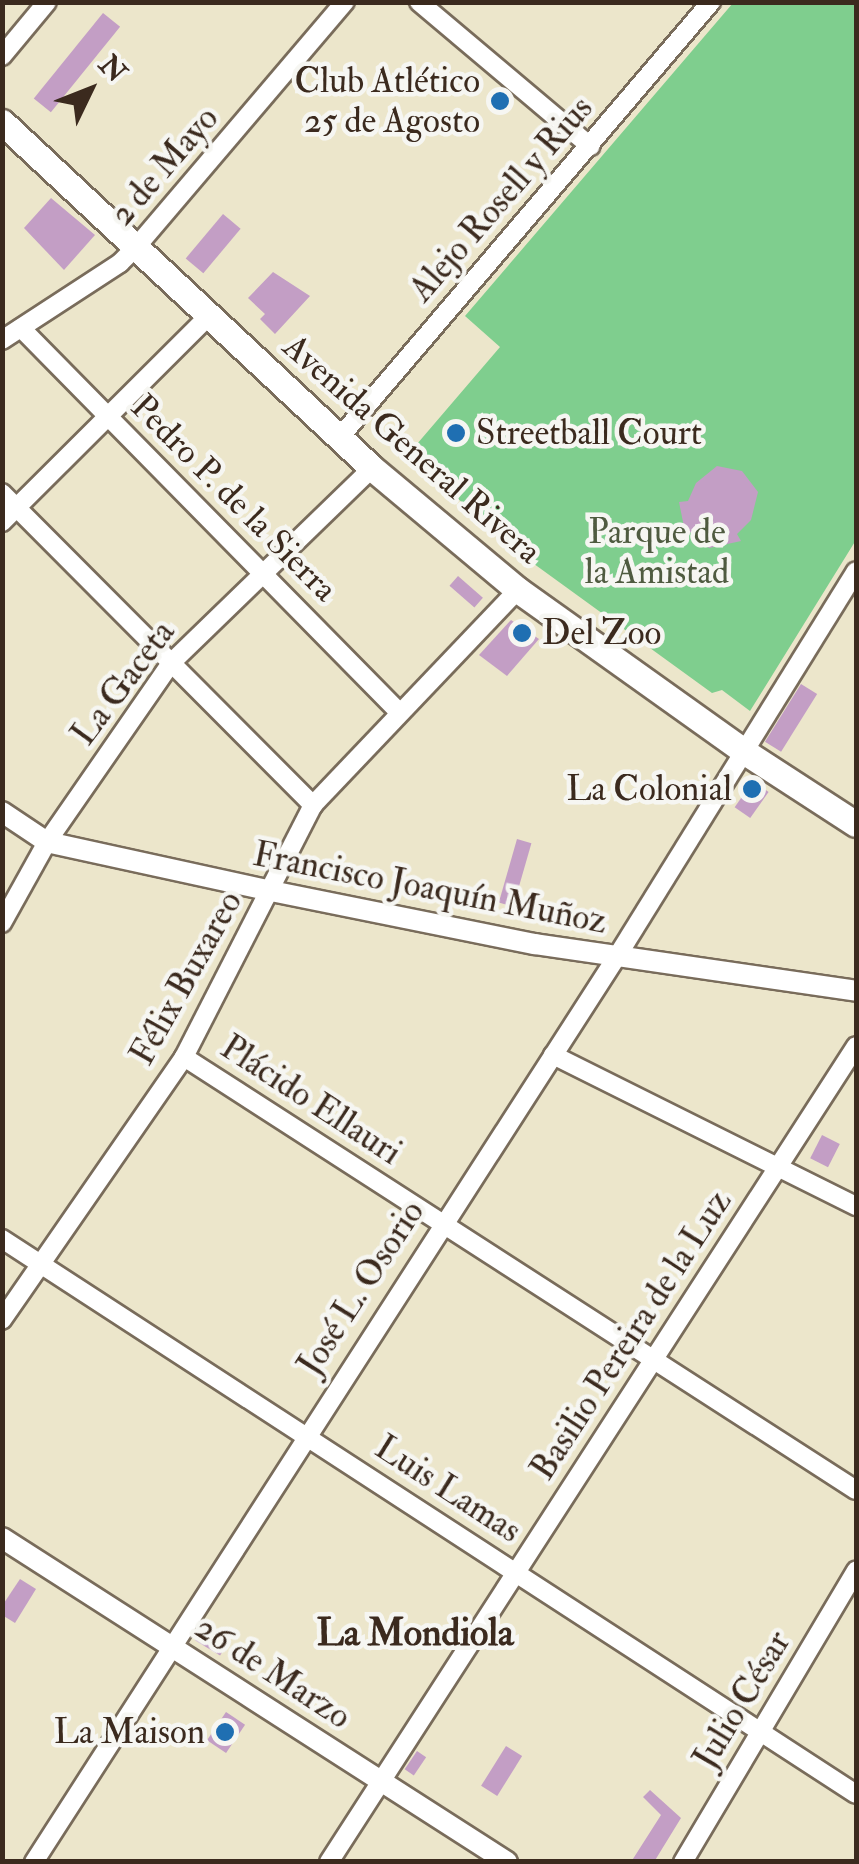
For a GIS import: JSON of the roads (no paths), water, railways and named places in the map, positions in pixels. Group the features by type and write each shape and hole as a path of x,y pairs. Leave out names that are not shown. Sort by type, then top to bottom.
{"main road":[{"name":"Avenida General Rivera","path":"2,122 372,468 518,590 745,752 856,824"}],"street":[{"path":"2,56 47,2"},
{"name":"2 de Mayo","path":"2,340 120,263 345,2"},
{"path":"419,2 590,146"},
{"name":"Alejo Rosell y Rius","path":"340,437 711,2"},
{"path":"2,522 210,315"},
{"name":"Pedro P. de la Sierra","path":"20,328 400,713"},
{"name":"La Gaceta","path":"2,922 46,842 171,662 372,468"},
{"path":"2,492 314,805"},
{"name":"José L. Osorio","path":"34,1862 854,581"},
{"name":"Félix Buxareo","path":"2,1320 184,1058 314,805 518,590"},
{"name":"Francisco Joaquín Muñoz","path":"2,812 46,842 271,891 616,958 856,991"},
{"name":"Basilio Pereira de la Luz","path":"329,1862 856,1046"},
{"path":"553,1055 856,1206"},
{"name":"Plácido Ellauri","path":"184,1058 655,1356 856,1490"},
{"name":"Luis Lamas","path":"2,1239 856,1794"},
{"name":"26 de Marzo","path":"2,1538 507,1862"},
{"name":"Julio César","path":"682,1862 856,1571"}],"place":[{"name":"Club Atlético 25 de Agosto","path":"500,101"},
{"name":"Streetball Court","path":"456,433"},
{"name":"Del Zoo","path":"522,633"},
{"name":"La Colonial","path":"752,789"},
{"name":"La Maison","path":"225,1732"}],"district":[{"name":"La Mondiola","path":"415,1634"}],"park label":[{"name":"Parque de la Amistad","path":"657,552"}]}
